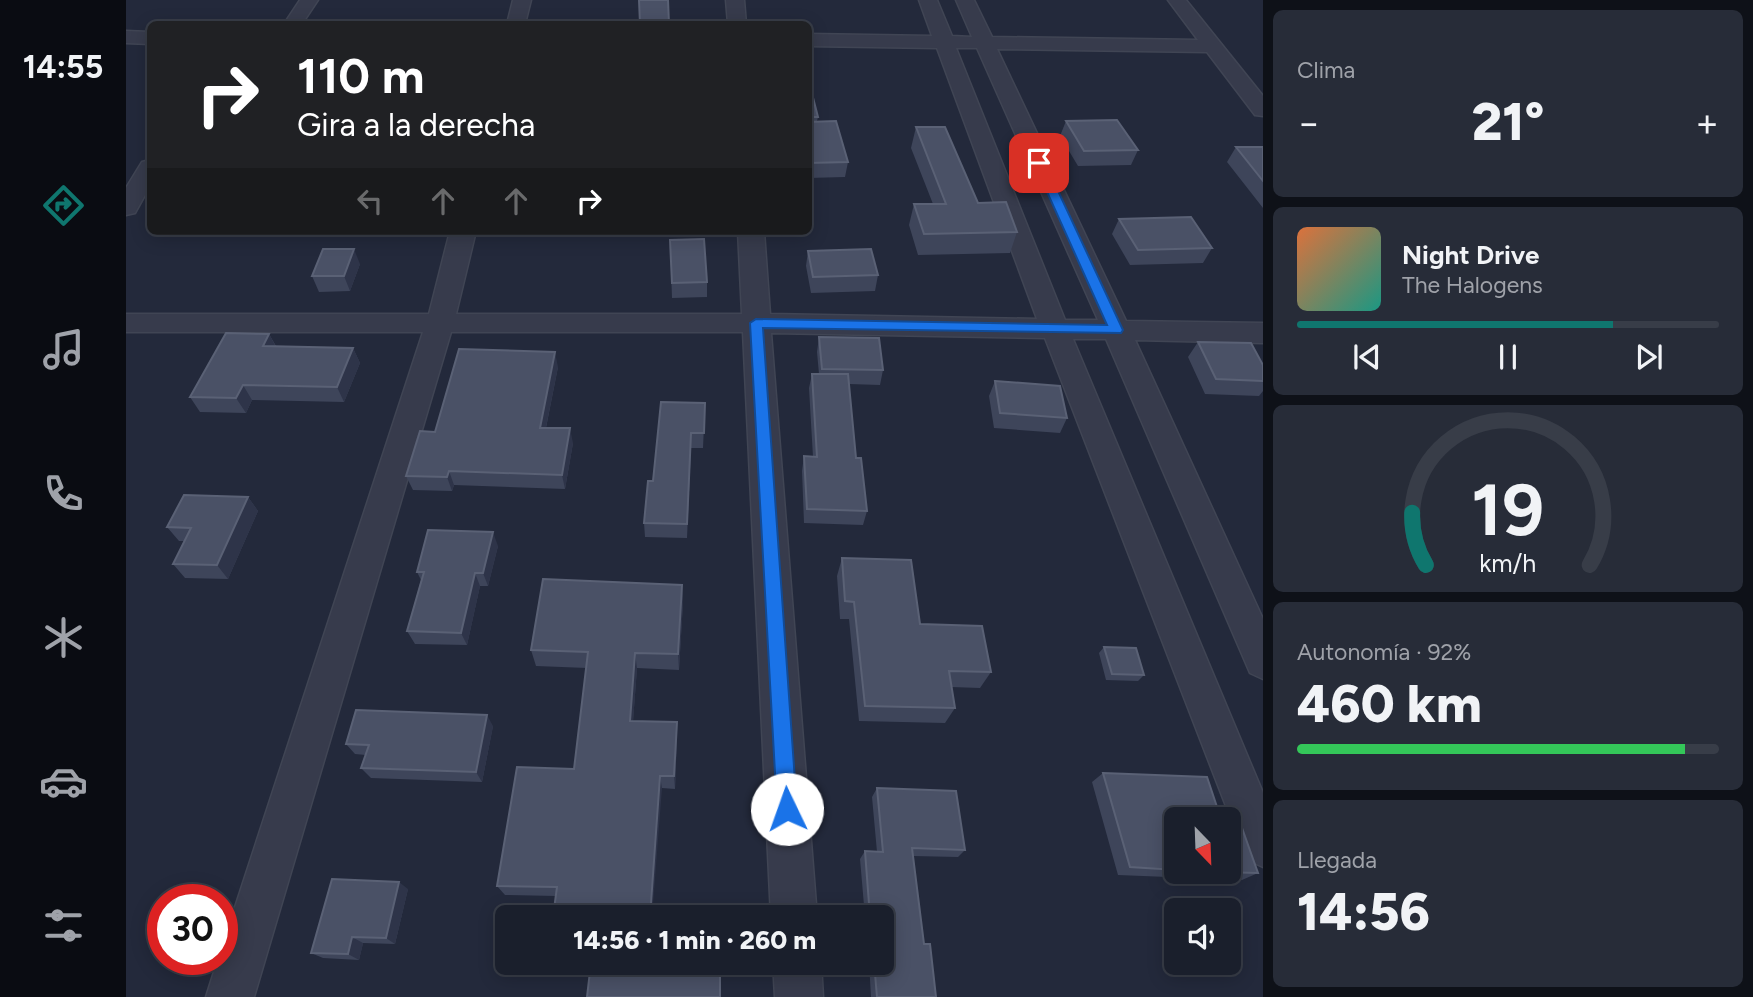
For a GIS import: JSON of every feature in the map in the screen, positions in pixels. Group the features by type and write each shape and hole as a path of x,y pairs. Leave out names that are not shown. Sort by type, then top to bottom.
{"street":[{"path":"295,21 309,0"},
{"path":"517,21 522,0"},
{"path":"735,0 737,21"},
{"path":"928,0 1055,329 1263,845"},
{"path":"965,0 1263,661"},
{"path":"1177,0 1263,110"},
{"path":"126,37 147,38"},
{"path":"812,40 1213,46"},
{"path":"126,208 147,172"},
{"path":"230,997 440,323 462,235"},
{"path":"751,235 793,905"},
{"path":"126,324 756,323 1263,333"},
{"path":"798,975 799,997"}],"building":[{"path":"639,0 668,0 669,21 640,21"},
{"path":"812,94 818,117 812,117"},
{"path":"1117,120 1138,150 1084,151 1066,121"},
{"path":"836,121 848,162 812,163 812,122"},
{"path":"916,127 945,127 978,203 1006,202 1017,232 924,234 914,204 946,204"},
{"path":"1236,147 1263,147 1263,181"},
{"path":"1191,217 1212,248 1138,250 1119,219"},
{"path":"704,239 707,282 672,283 670,240"},
{"path":"323,249 354,249 344,276 312,276"},
{"path":"871,249 878,275 813,277 808,251"},
{"path":"226,333 269,334 263,346 353,348 337,387 243,385 236,398 190,397"},
{"path":"819,337 879,338 883,370 822,369"},
{"path":"1198,342 1251,343 1263,365 1263,381 1216,379"},
{"path":"459,349 555,352 540,428 570,428 562,475 449,471 447,477 406,476 420,431 435,432"},
{"path":"812,374 848,374 856,458 861,458 867,511 807,509 804,456 817,457"},
{"path":"995,381 1060,386 1067,418 1000,413"},
{"path":"661,402 705,403 704,433 691,433 687,524 644,523 648,481 653,481"},
{"path":"184,495 248,497 217,565 173,564 191,528 167,527"},
{"path":"428,530 493,532 483,573 475,573 461,633 407,631 424,572 417,572"},
{"path":"842,558 911,560 920,624 982,626 991,672 949,671 955,708 865,706 854,602 845,601"},
{"path":"543,579 682,585 678,654 635,653 630,721 677,722 674,776 660,776 651,905 555,905 557,887 497,886 517,767 574,769 588,652 531,650"},
{"path":"1104,647 1136,648 1144,675 1112,674"},
{"path":"356,710 487,715 476,772 361,768 369,745 346,744"},
{"path":"1103,773 1207,777 1217,807 1164,807 1164,869 1130,867"},
{"path":"877,788 956,791 965,850 912,848 924,944 930,944 936,997 877,997 875,975 894,975 894,905 869,905 865,851 883,852"},
{"path":"1241,828 1242,828 1258,873 1241,873"},
{"path":"332,879 399,882 386,938 352,937 348,954 311,953"},
{"path":"590,975 720,975 720,997 587,997"}],"route":[{"path":"787,809 756,323 1116,330 1039,163"}]}
